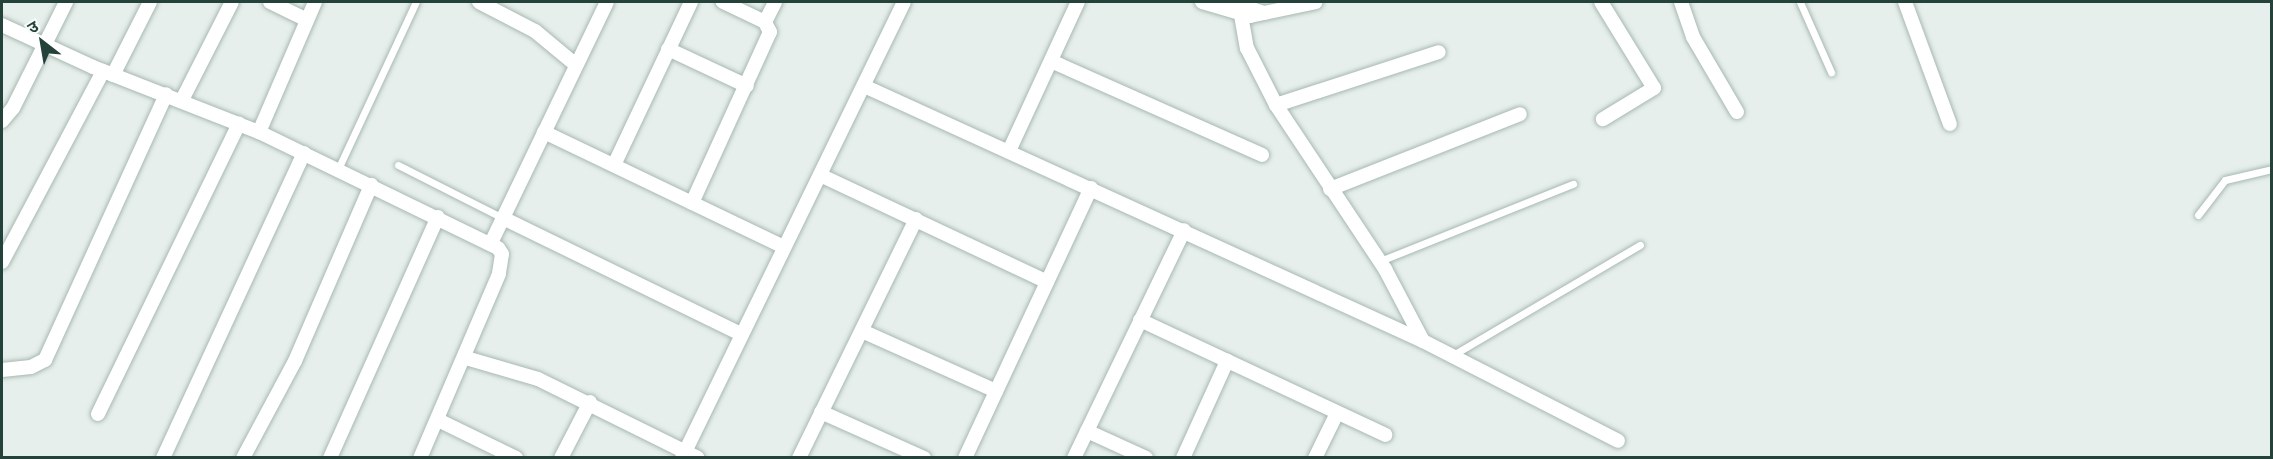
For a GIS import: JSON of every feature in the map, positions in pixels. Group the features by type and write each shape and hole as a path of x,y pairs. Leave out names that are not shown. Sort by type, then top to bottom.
{"street":[{"path":"2,121 13,108 66,2"},
{"path":"2,261 150,2"},
{"path":"182,100 232,2"},
{"path":"270,2 307,20"},
{"path":"259,132 315,2"},
{"path":"479,2 534,31 576,65"},
{"path":"491,243 607,2"},
{"path":"614,165 691,2"},
{"path":"723,2 765,22"},
{"path":"692,203 768,40 765,22 775,2"},
{"path":"683,454 904,2"},
{"path":"1009,152 1077,2"},
{"path":"1202,2 1241,15 1266,14 1316,2"},
{"path":"1232,2 1266,14"},
{"path":"1601,2 1654,88 1603,119"},
{"path":"1681,2 1693,37 1737,112"},
{"path":"1905,2 1950,124"},
{"path":"1241,15 1247,48 1276,105 1380,261 1423,340"},
{"path":"2,25 108,73 259,132 491,243 502,254 503,263 466,358 420,458"},
{"path":"668,49 747,86"},
{"path":"1276,105 1439,52"},
{"path":"1051,61 1262,155"},
{"path":"864,86 1423,340 1617,441"},
{"path":"2,370 31,367 45,360 166,94"},
{"path":"1330,189 1520,114"},
{"path":"98,414 239,123"},
{"path":"544,132 784,247"},
{"path":"163,458 304,153"},
{"path":"820,175 1047,282"},
{"path":"243,458 295,361 371,185"},
{"path":"965,458 1090,188"},
{"path":"330,458 438,217"},
{"path":"503,218 741,334"},
{"path":"799,458 916,219"},
{"path":"1074,458 1184,230"},
{"path":"1140,320 1385,435"},
{"path":"862,331 996,391"},
{"path":"466,358 538,379 590,402 683,454 698,458"},
{"path":"1183,458 1227,361"},
{"path":"561,458 590,402"},
{"path":"821,412 924,458"},
{"path":"1315,458 1337,413"},
{"path":"438,420 510,456"},
{"path":"1087,431 1146,458"}],"lane":[{"path":"338,170 416,2"},
{"path":"1800,2 1831,72"},
{"path":"398,165 503,218"},
{"path":"2198,215 2231,177 2271,169"},
{"path":"1380,261 1573,184"},
{"path":"1453,355 1640,245"}]}
